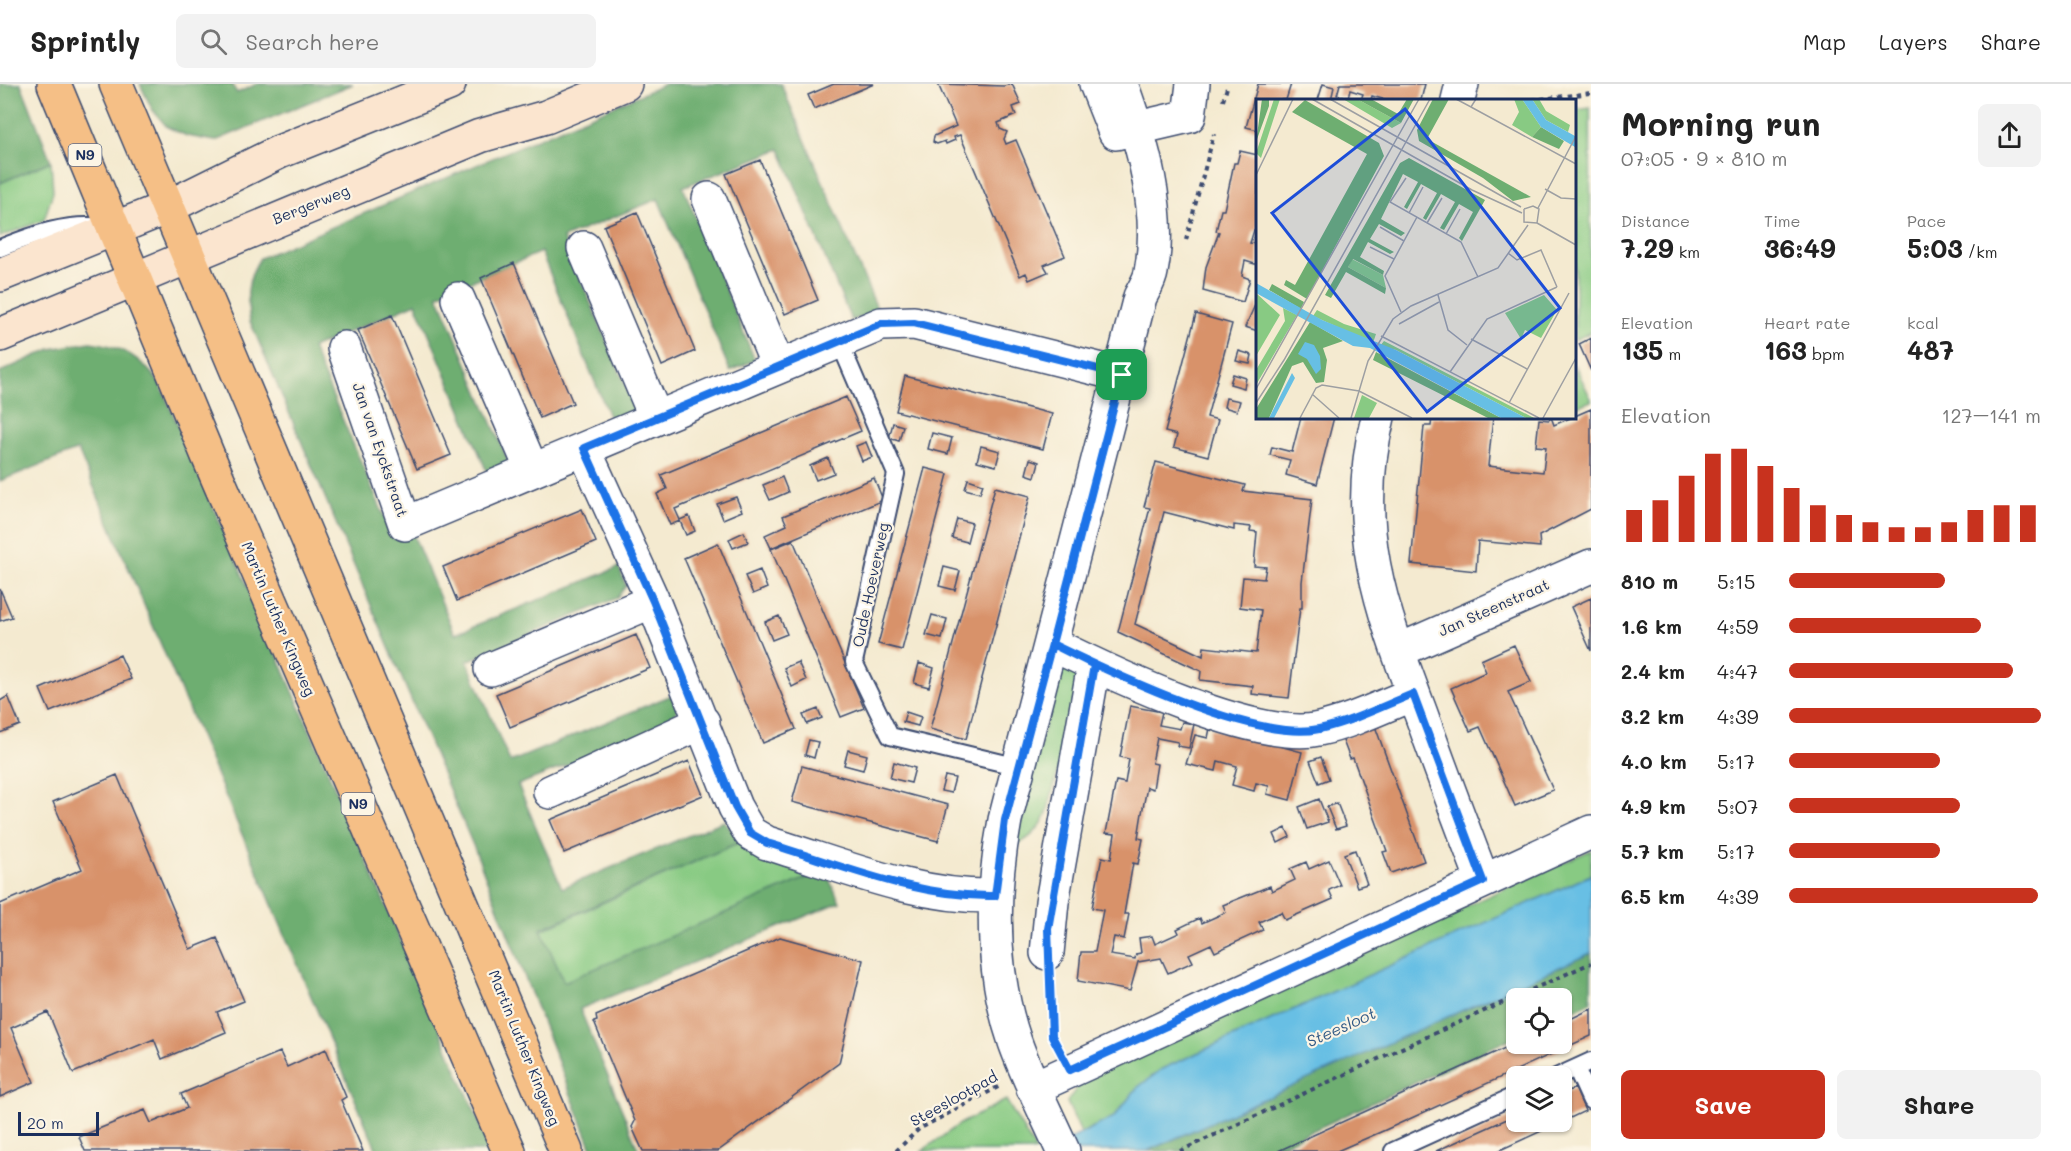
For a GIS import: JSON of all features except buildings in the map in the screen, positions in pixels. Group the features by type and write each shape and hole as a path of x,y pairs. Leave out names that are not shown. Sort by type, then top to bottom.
{"highway":[{"name":"Martin Luther Kingweg","path":"54,84 316,709 509,1151"},
{"name":"Martin Luther Kingweg","path":"116,84 566,1151"}],"main road":[{"path":"0,275 168,207 279,152 449,84"},
{"name":"Bergerweg","path":"0,335 480,136 546,117 625,84"}],"street":[{"path":"1096,84 1126,131"},
{"path":"1061,1147 1030,1080 1005,1009 996,960 995,896 1003,830 1122,375 1140,297 1127,181 1126,131 1121,84"},
{"path":"1126,131 1189,116 1193,84"},
{"path":"1458,99 1462,84"},
{"path":"710,199 778,366"},
{"path":"584,248 656,418"},
{"path":"458,299 532,470"},
{"name":"Jan van Eyckstraat","path":"344,348 405,524 881,324 914,323 1122,375"},
{"path":"1378,418 1366,494 1368,535 1380,598 1413,694 1483,881"},
{"path":"584,448 653,601 735,807 750,833 767,843 927,891 970,897 995,896"},
{"name":"Jan Steenstraat","path":"1398,651 1591,566"},
{"path":"491,669 653,601"},
{"path":"1052,644 1094,665 1228,717 1297,731 1326,727 1413,694"},
{"path":"1047,953 1052,902 1094,665"},
{"path":"550,792 703,722"},
{"path":"1030,1080 1070,1070 1591,832"}],"lane":[{"path":"0,248 34,234 82,224 113,228"},
{"name":"Oude Hoeverweg","path":"838,341 896,474 854,662 890,736 1019,767"},
{"path":"1584,1064 1591,1101"},
{"path":"1398,1150 1506,1100"}],"path":[{"path":"1540,99 1591,93"},
{"path":"1047,953 1052,1036 1070,1070"},
{"path":"1180,1151 1591,963"},
{"name":"Steeslootpad","path":"896,1151 919,1129 1030,1080"}],"green space":[{"path":"0,84 21,84 51,161 0,183"},
{"path":"140,84 232,84 237,93 257,84 353,84 215,141 187,136 167,127 152,109"},
{"path":"665,84 781,84 879,313 851,320 780,149 683,187 755,360 730,371 658,199 563,238 636,410 611,421 541,252 438,295 509,463 487,472 416,303 312,348 394,539 412,532 455,634 619,567 626,586 617,598 467,661 510,762 672,695 678,709 664,727 518,785 562,888 724,821 742,841 541,929 564,982 816,874 828,877 840,902 580,1009 639,1151 593,1151 475,850 250,321 248,296 252,274 260,258"},
{"path":"1590,108 1591,332 1576,340 1576,110"},
{"path":"51,161 53,192 44,220 0,237 0,183"},
{"path":"90,342 111,346 130,354 146,367 160,384 492,1151 377,1151 78,450 0,481 0,372 51,349"},
{"path":"1576,367 1591,399 1576,407"},
{"path":"1060,663 1081,673 1080,684 1047,813 1034,833 1015,846"},
{"path":"742,841 816,874 564,983 541,930"},
{"path":"1591,850 1591,875 1162,1069 1137,1088 1114,1117 1081,1133 1067,1102 1084,1077"},
{"path":"1591,953 1591,1002 1572,1011 1572,988 1513,988"},
{"path":"1506,991 1506,1041 1269,1151 1147,1151"},
{"path":"1006,1100 1036,1151 922,1151 960,1124"}],"water":[{"name":"Steesloot","path":"1591,875 1591,953 1513,988 1506,988 1506,991 1147,1151 1047,1151 1114,1117 1137,1088 1162,1069"}],"route":[{"path":"1122,375 914,323 881,324 584,448 653,601 735,807 750,833 767,843 927,891 970,897 995,896 1005,820 1052,644 1094,665 1048,929 1047,953 1052,1036 1070,1070 1483,881 1413,694 1318,730 1297,731 1266,727 1228,717 1163,693 1094,665 1052,644 1122,375"}]}
